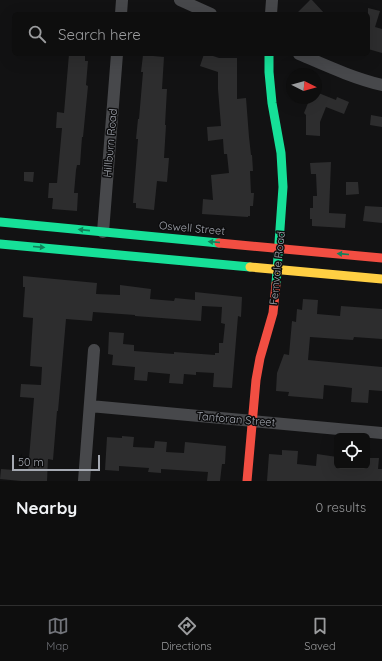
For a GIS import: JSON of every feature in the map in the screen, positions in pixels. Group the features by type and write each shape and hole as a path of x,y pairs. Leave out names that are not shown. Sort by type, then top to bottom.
{"main road":[{"name":"Fernvale Road","path":"247,481 256,380 260,358 272,313 279,248 283,187 281,153 272,103 269,56"},
{"name":"Oswell Street","path":"0,222 382,258"},
{"path":"0,244 382,279"}],"street":[{"path":"121,12 122,0"},
{"path":"180,0 207,12"},
{"path":"271,12 272,0"},
{"name":"Hillburn Road","path":"103,232 118,56"},
{"path":"304,56 338,71 382,85"},
{"path":"84,481 94,350"},
{"name":"Tanforan Street","path":"90,406 382,433"}],"building":[{"path":"310,0 312,0 323,12 298,12"},
{"path":"368,8 380,11 375,27 382,29 382,53 370,50 370,12 368,12"},
{"path":"69,56 85,56 85,61 88,61 86,85 88,86 80,165 77,165 76,170 74,193 78,193 77,211 52,209 53,198 48,198 49,183 57,183 62,128 56,128 57,112 64,113"},
{"path":"143,56 164,57 162,89 167,89 164,158 169,158 167,182 157,181 154,210 136,208 136,203 133,203 138,139 136,139 143,72 141,72"},
{"path":"203,56 237,58 237,99 246,98 252,155 253,171 250,171 251,193 254,193 253,206 250,206 250,216 248,217 202,214 203,199 213,200 211,175 229,173 227,154 224,154 223,139 208,141 207,127 221,126 218,72 200,66"},
{"path":"322,94 336,100 337,97 349,102 344,114 326,107 320,122 320,136 306,135 306,115 304,113 308,104 322,104"},
{"path":"371,115 382,117 382,127 370,125"},
{"path":"331,162 329,213 346,214 345,228 312,226 312,219 310,219 310,208 313,208 313,196 317,196 316,174 311,174 310,163"},
{"path":"24,172 34,172 33,182 24,181"},
{"path":"346,182 358,182 359,194 346,195"},
{"path":"365,206 382,207 382,223 363,221"},
{"path":"23,276 97,283 96,294 120,295 120,285 151,289 150,299 174,301 175,298 195,300 195,292 242,297 241,317 238,316 232,388 213,387 214,373 196,372 196,375 184,374 183,384 169,383 170,374 148,372 147,381 134,380 135,367 112,365 113,355 108,354 109,332 124,333 123,344 134,345 134,351 215,355 215,353 219,353 219,343 223,343 225,324 221,323 222,307 202,306 201,321 93,312 92,321 66,319 53,460 48,459 47,481 0,479 1,469 28,471 34,398 20,397 21,384 41,385 42,367 30,366 33,318 23,317 25,287 23,287"},
{"path":"303,299 318,300 317,314 340,316 341,306 382,309 382,339 354,337 353,340 310,337 308,360 382,367 382,391 369,390 368,403 351,402 352,388 324,385 323,399 288,396 289,392 276,391 277,373 284,354 289,355 292,321 296,322 297,309 302,310"},
{"path":"122,436 134,437 133,447 154,448 155,441 167,442 166,452 184,453 185,442 226,446 225,464 222,464 220,481 207,481 208,472 161,469 161,473 148,472 149,468 119,466 119,471 105,470 107,437 122,438"},
{"path":"282,450 298,451 297,464 316,466 317,454 334,457 334,469 370,469 370,458 379,458 378,469 382,469 382,481 267,481 269,454 282,455"}],"traffic: fast":[{"path":"269,56 272,103 281,153 283,187 276,284"},
{"path":"0,222 219,243"},
{"path":"0,244 250,267"}],"traffic: slow":[{"path":"250,267 382,279"}],"traffic: jam":[{"path":"219,243 382,258"},
{"path":"247,481 256,380 260,358 273,313 276,284"}]}
